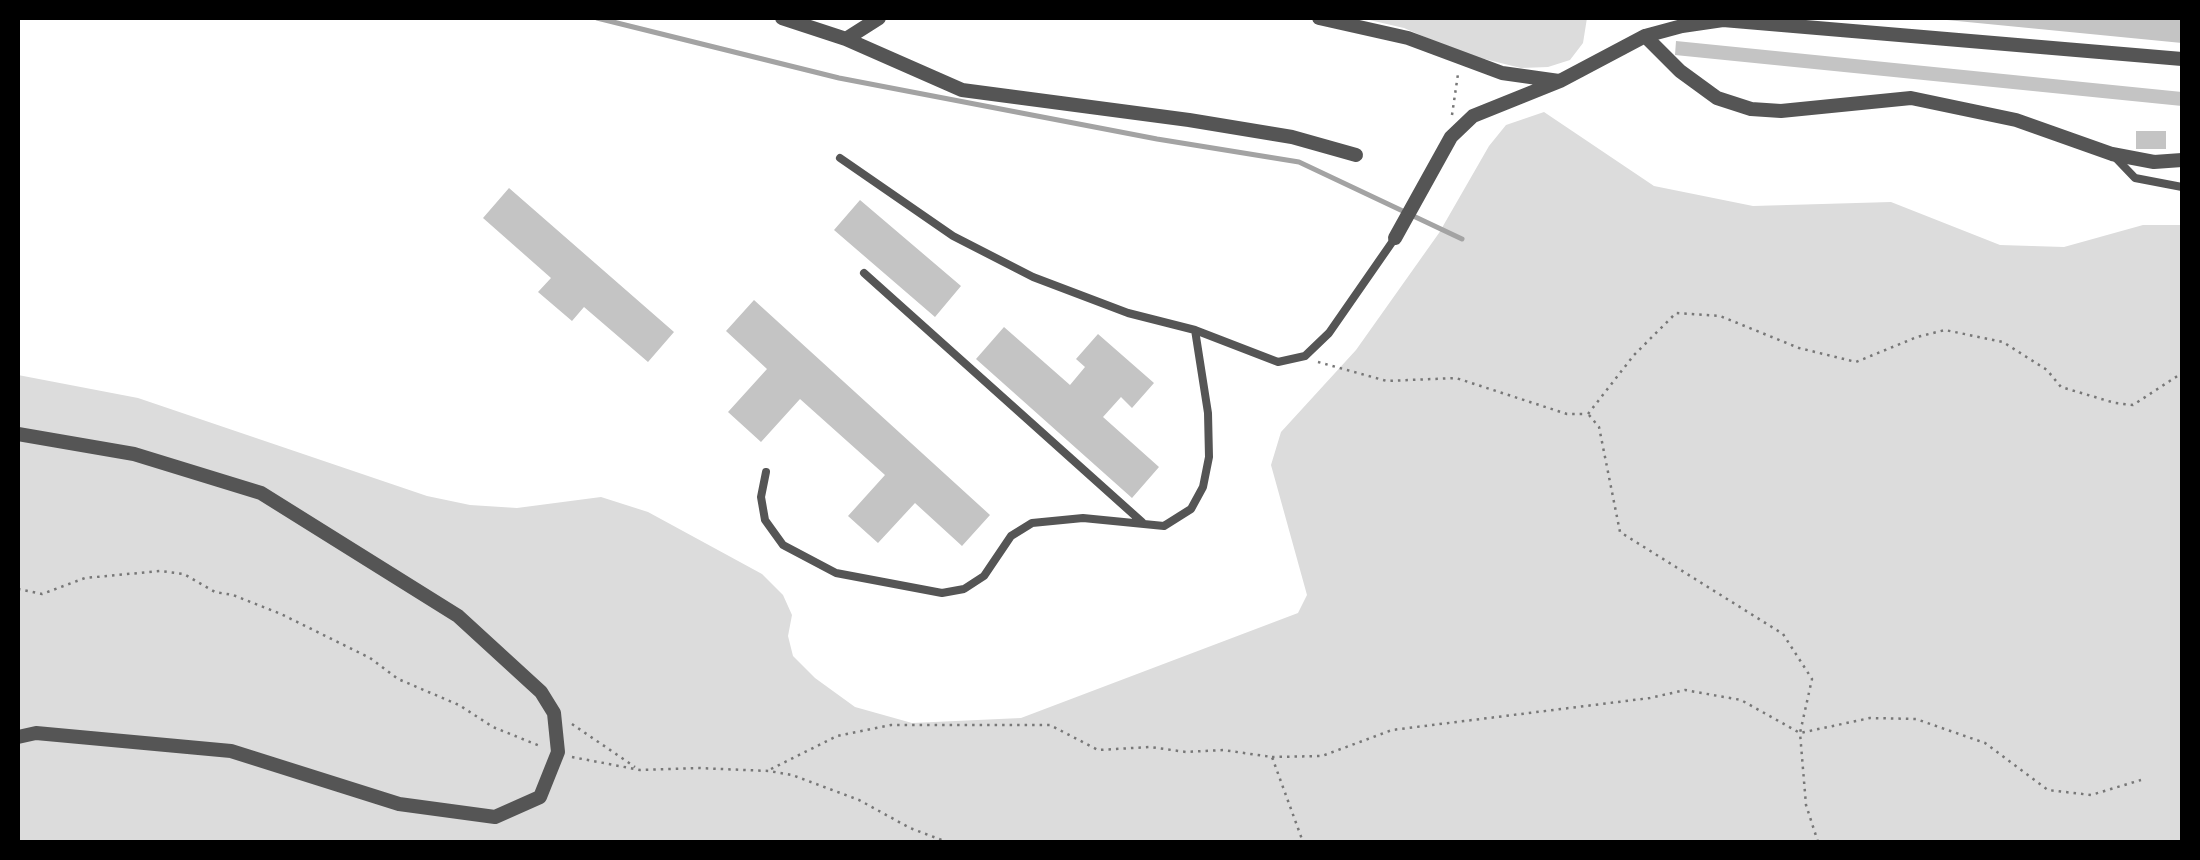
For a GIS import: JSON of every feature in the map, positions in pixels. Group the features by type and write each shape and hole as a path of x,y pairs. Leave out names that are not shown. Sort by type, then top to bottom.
{"street":[{"path":"782,18 846,39 962,90 1188,120 1292,137 1356,154"},
{"path":"846,39 879,18"},
{"path":"1320,18 1408,38 1502,73 1560,82"},
{"path":"1395,238 1451,137 1474,116 1560,82 1645,36 1682,26 1723,20 2182,59"},
{"path":"1645,36 1680,72 1704,89 1751,110 1781,111 1912,98 2016,120 2112,154 2154,162 2182,160"},
{"path":"18,434 134,454 261,492 458,616 540,692 554,712 558,752 540,797 495,817 399,804 231,751 36,734 18,737"}],"lane":[{"path":"2112,154 2135,178 2182,187"},
{"path":"840,158 953,236 1033,277 1128,313 1196,330 1278,362 1305,356 1329,333 1395,238"},
{"path":"864,273 1142,522"},
{"path":"766,472 761,497 765,520 783,545 836,572 942,593 964,590 984,576 1011,536 1032,523 1072,518 1164,526 1191,508 1203,487 1209,457 1208,413 1196,330"}],"path":[{"path":"1451,137 1452,100 1460,59"},
{"path":"1588,414 1634,355 1676,313 1720,316 1799,348 1856,362 1945,330 2003,342 2047,370 2061,387 2116,403 2133,405 2182,373"},
{"path":"1305,356 1387,381 1456,378 1567,414 1588,414 1599,427 1620,532 1782,634 1812,679 1800,733 1806,805 1818,842"},
{"path":"18,589 42,594 85,578 160,571 184,574 214,592 233,595 281,614 370,658 398,679 459,706 493,727 586,762 640,770 769,770 792,775 858,800 910,828 947,842"},
{"path":"769,770 838,736 891,725 1050,725 1098,750 1150,746 1272,757 1322,756 1392,730 1650,698 1685,690 1741,700 1800,733 1870,718 1916,719 1985,743 2048,790 2091,795 2141,780"},
{"path":"554,712 640,770"},
{"path":"1272,757 1303,842"}],"shaded area":[{"path":"1361,18 1587,18 1583,43 1570,60 1548,67 1521,68 1464,54 1404,28"},
{"path":"1544,112 1654,186 1753,206 1891,202 2000,245 2064,247 2143,225 2182,225 2182,842 18,842 18,375 138,398 427,496 470,505 517,508 601,497 648,512 762,574 783,595 792,615 788,636 793,656 815,678 855,707 912,723 1021,718 1298,613 1307,595 1271,465 1281,432 1356,350 1439,233 1489,146 1506,125"}],"building":[{"path":"2182,18 2182,43 1947,20"},
{"path":"1676,41 2182,92 2182,106 1675,55"},
{"path":"2136,131 2166,131 2166,149 2136,149"},
{"path":"509,188 674,332 648,362 584,307 572,321 538,292 551,278 483,218"},
{"path":"860,200 961,286 935,317 834,230"},
{"path":"754,300 990,515 962,546 915,503 878,543 848,516 885,475 800,399 761,442 728,412 767,369 726,331"},
{"path":"1004,327 1070,385 1085,367 1076,359 1098,334 1154,383 1132,408 1121,397 1103,417 1159,467 1132,498 976,359"}],"waterway":[{"path":"597,18 839,78 1299,162 1462,239"}]}
